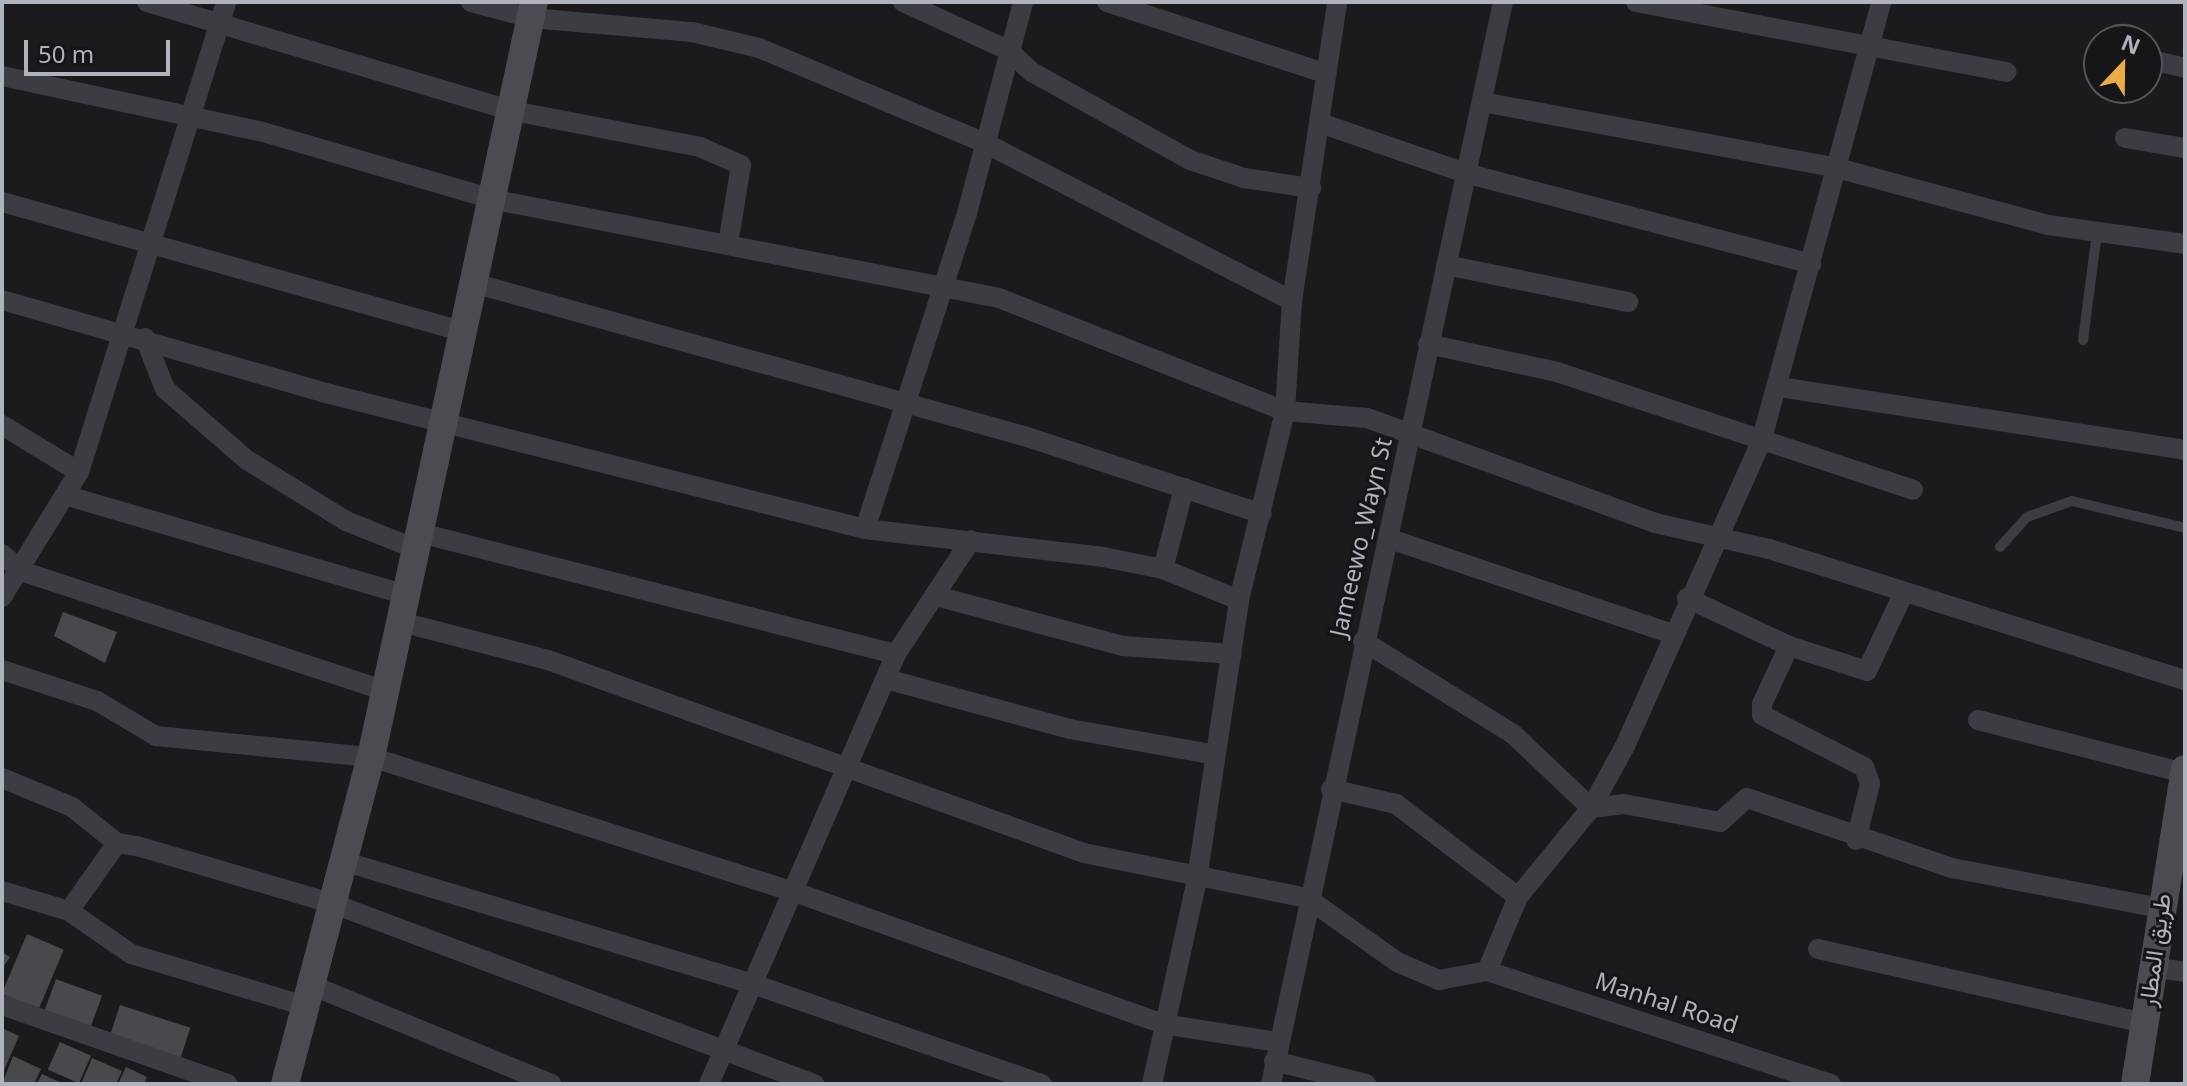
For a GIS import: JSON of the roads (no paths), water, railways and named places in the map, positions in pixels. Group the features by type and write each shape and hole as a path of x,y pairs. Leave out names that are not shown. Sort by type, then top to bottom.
{"street":[{"path":"147,2 224,10 513,111 700,147 741,165 728,244"},
{"path":"471,2 692,32 759,48 985,143 1292,301"},
{"path":"903,2 1008,50 1032,72 1190,160 1244,178 1311,188"},
{"path":"865,529 985,143 1023,2"},
{"path":"1107,2 1327,74"},
{"path":"1152,1084 1197,879 1239,600 1285,411 1292,301 1337,2"},
{"name":"Jameewo_Wayn St","path":"1271,1084 1307,898 1363,641 1390,539 1428,344 1503,2"},
{"path":"1636,2 2006,72"},
{"path":"68,496 404,608 1084,853 1197,879 1307,898 1415,971 1439,980 1487,971 1518,897 1591,808 1625,746 1670,633 1761,442 1779,387 1881,2"},
{"path":"2,597 68,496 79,472 120,333 194,115 224,10"},
{"path":"285,1084 346,862 371,757 496,200 532,10"},
{"path":"2163,63 2185,68"},
{"path":"2,76 194,115 496,200 728,244 939,293 999,298 1285,411 1367,418 1410,438 1655,523 1718,535 2185,680"},
{"path":"1482,102 1837,168 2048,225 2185,244"},
{"path":"1320,123 1465,173 1811,264"},
{"path":"2125,138 2185,148"},
{"path":"2,202 151,241 466,332"},
{"path":"1446,265 1628,302"},
{"path":"477,284 720,348 902,408 1024,436 1262,514"},
{"path":"2,300 145,338 322,392 446,419 865,529 971,540 1163,569 1239,600"},
{"path":"145,338 165,389 247,460 346,521 419,542 896,654"},
{"path":"1428,344 1557,372 1913,490"},
{"path":"1779,387 2185,450"},
{"path":"2,425 79,472"},
{"path":"1163,569 1184,488"},
{"path":"1390,539 1670,633"},
{"path":"709,1084 747,982 789,890 850,770 896,654 940,597 971,540"},
{"path":"2,554 21,571 386,691"},
{"path":"1687,598 1789,646 1867,671 1903,594"},
{"path":"940,597 1123,646 1232,654"},
{"path":"1363,641 1513,734 1591,808"},
{"path":"1789,646 1762,715 1864,767 1870,784 1856,840"},
{"path":"2,670 97,701 156,736 371,757 789,890 1163,1024 1276,1052 1366,1084"},
{"path":"886,679 1070,729 1216,755"},
{"path":"1978,720 2184,771"},
{"name":"طريق المطار","path":"2135,1084 2159,908 2184,771"},
{"path":"2,778 72,807 117,843 334,904 720,1053 814,1084"},
{"path":"1331,789 1396,804 1518,897"},
{"path":"1591,808 1624,804 1720,822 1747,798 1856,840 1952,868 2159,908"},
{"path":"69,911 117,843"},
{"path":"346,862 747,982 1042,1084"},
{"path":"2,891 69,911 131,954 308,995 551,1084"},
{"path":"1818,949 2143,1023"},
{"path":"2151,967 2185,972"},
{"name":"Manhal Road","path":"1487,971 1831,1084"},
{"path":"2,1005 228,1084"}],"lane":[{"path":"2083,340 2097,232"},
{"path":"2000,547 2027,517 2072,501 2185,528"}]}
